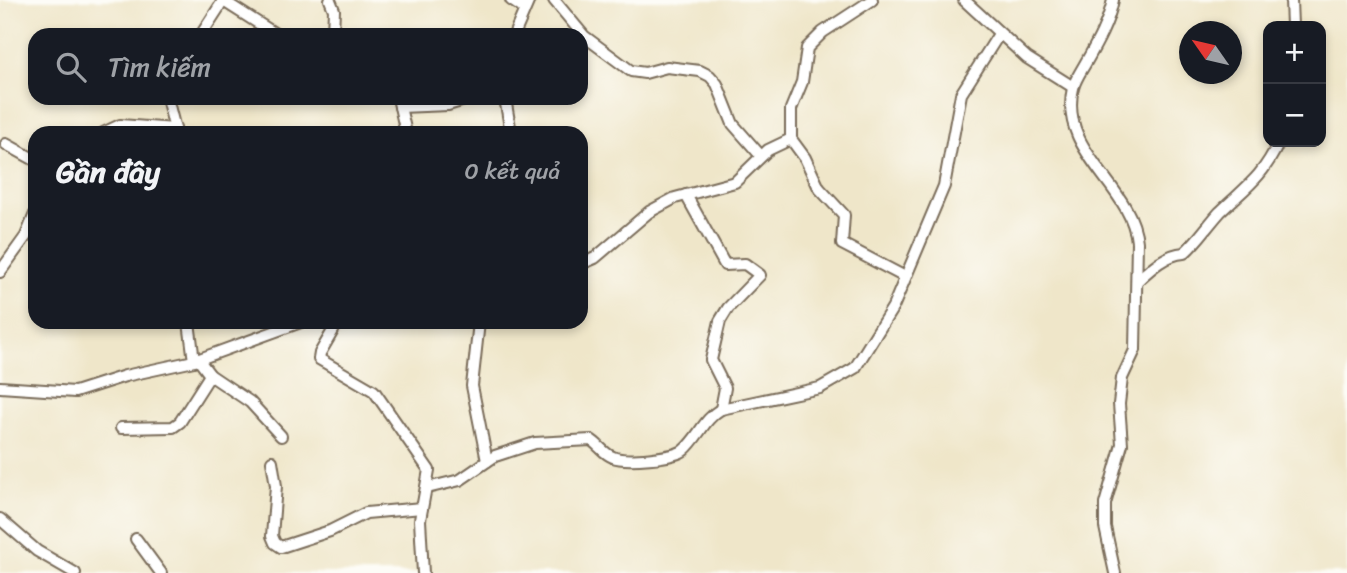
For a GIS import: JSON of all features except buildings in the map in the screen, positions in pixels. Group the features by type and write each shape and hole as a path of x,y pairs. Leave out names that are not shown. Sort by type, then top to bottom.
{"street":[{"path":"330,0 337,28"},
{"path":"511,0 526,4 517,28"},
{"path":"554,0 577,28"},
{"path":"872,0 823,32 807,48 802,82 791,109 791,139 805,158 819,188 844,215 842,244 905,277"},
{"path":"964,0 1027,58 1073,87"},
{"path":"1113,0 1103,32 1073,87 1071,120 1090,159 1136,227 1135,350 1122,378 1119,404 1122,444 1105,504 1105,527 1115,573"},
{"path":"1291,0 1292,21"},
{"path":"206,28 223,1 266,28"},
{"path":"427,488 460,480 487,461 535,443 584,439 597,444 615,459 676,455 683,451 709,418 721,409 808,392 847,374 862,358 893,307 944,186 961,94 999,34"},
{"path":"588,39 631,71 645,73 667,67 701,71 710,76 717,84 733,124 761,156"},
{"path":"169,105 174,126"},
{"path":"400,105 404,126"},
{"path":"506,105 510,126"},
{"path":"588,261 649,212 686,195 735,182 761,156 791,139"},
{"path":"6,144 28,156"},
{"path":"1137,281 1160,262 1184,253 1193,245 1223,210 1258,179 1276,147"},
{"path":"686,195 725,265 745,264 760,275 728,307 720,321 711,360 725,388 721,409"},
{"path":"0,272 28,231"},
{"path":"191,329 196,360 210,375 250,402 281,436"},
{"path":"0,387 75,392 125,376 196,360 282,329"},
{"path":"334,329 319,359 374,391 426,462 429,470 422,508 424,573"},
{"path":"478,329 471,386 487,461"},
{"path":"121,428 173,427 180,422 210,375"},
{"path":"272,461 276,486 272,536 275,543 281,547 330,531 366,513 422,508"},
{"path":"0,519 37,551 75,573"},
{"path":"136,539 161,573"}]}
